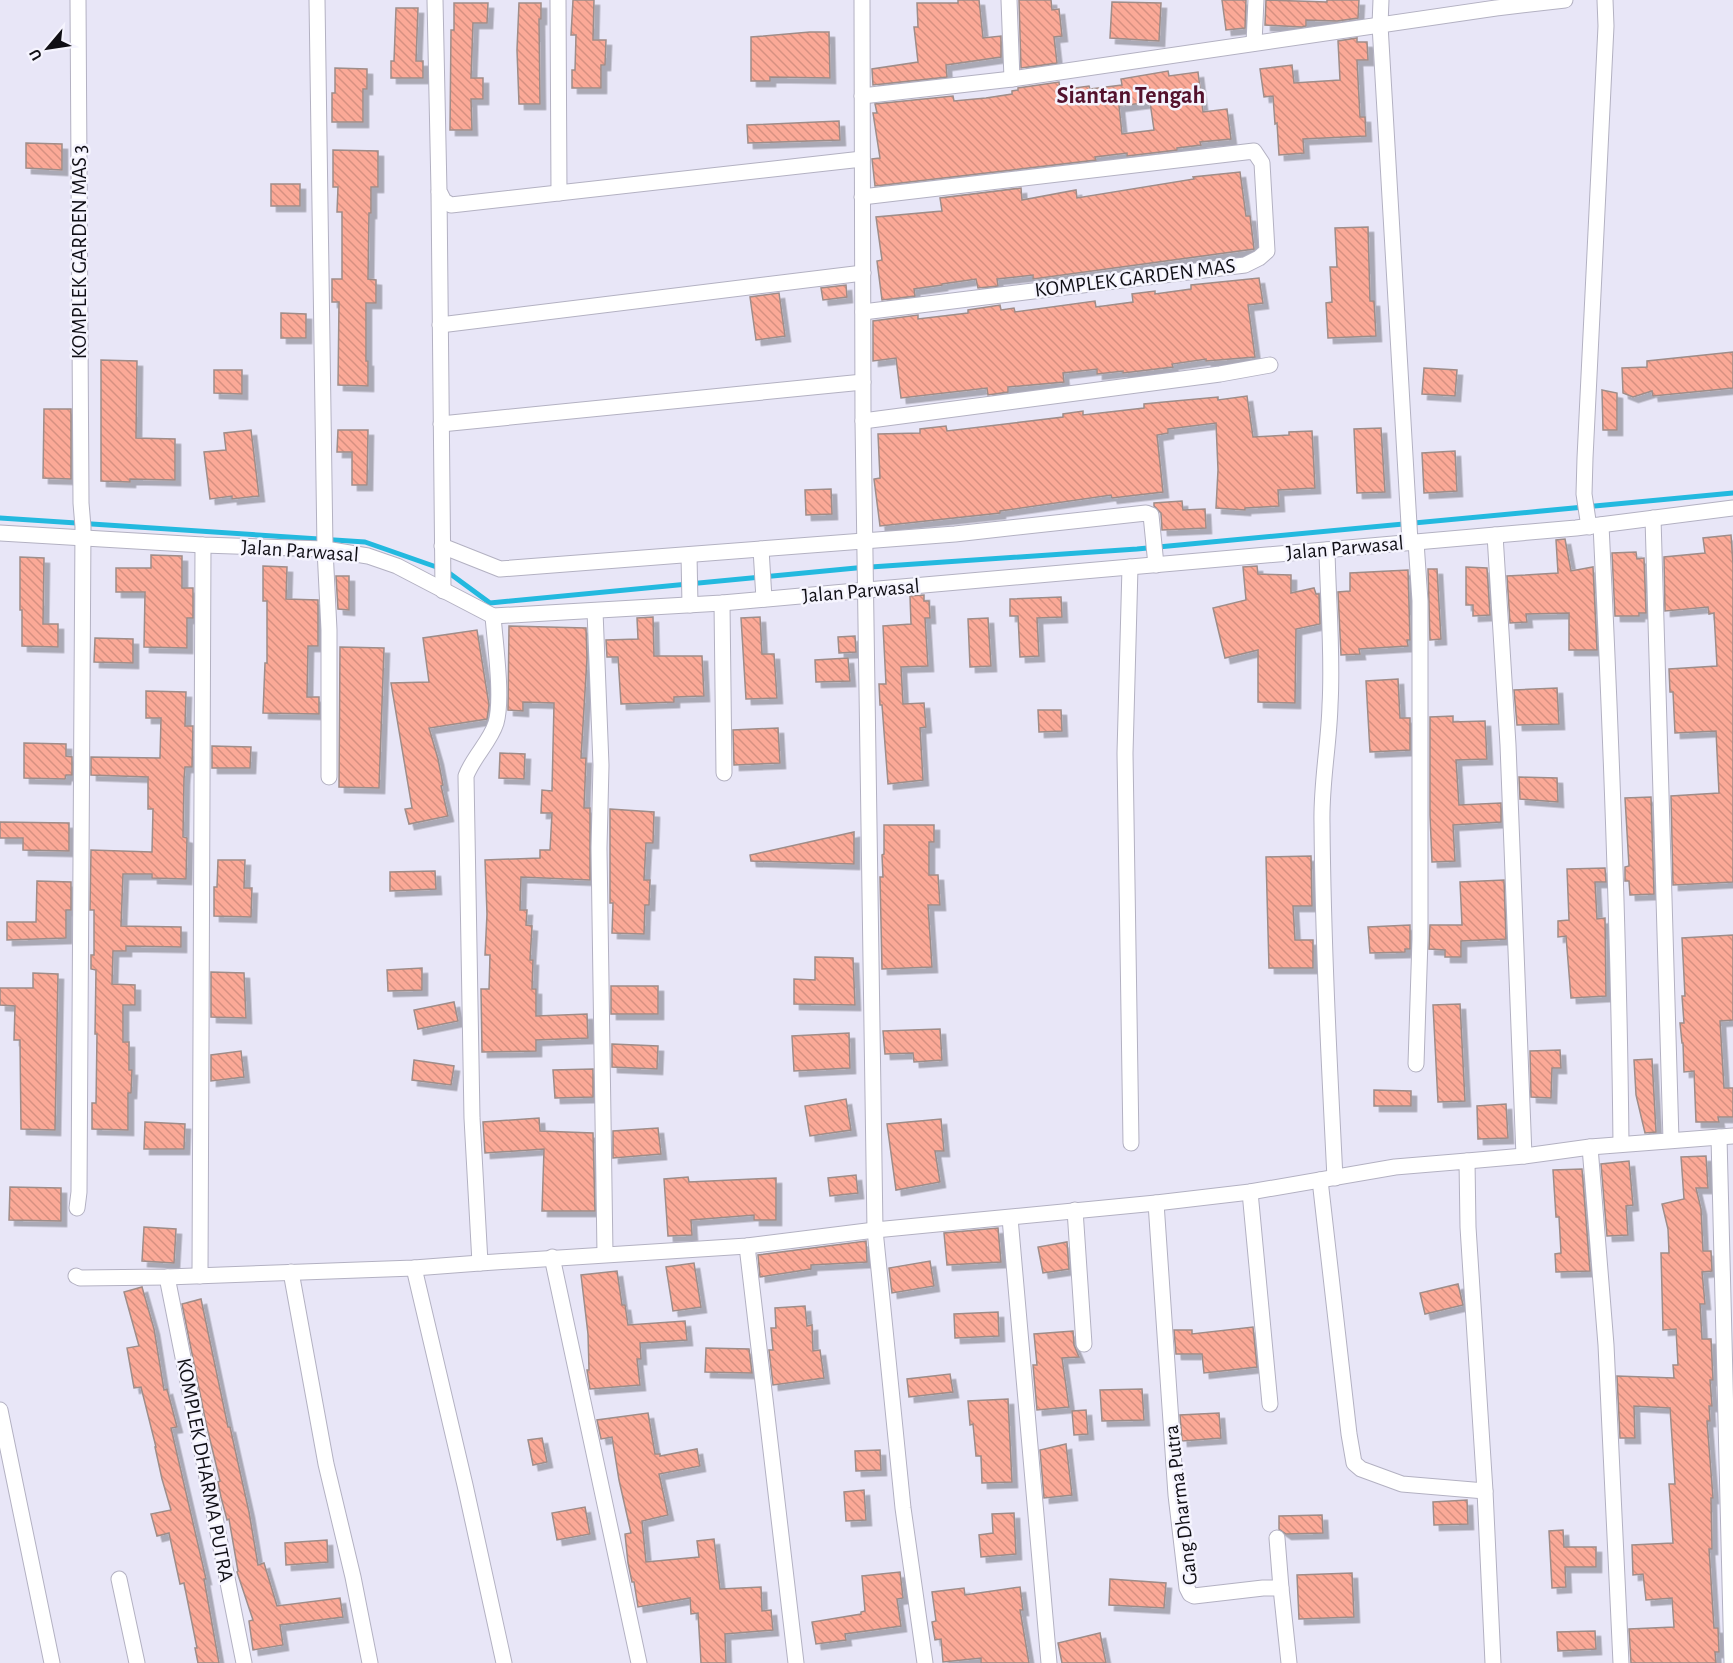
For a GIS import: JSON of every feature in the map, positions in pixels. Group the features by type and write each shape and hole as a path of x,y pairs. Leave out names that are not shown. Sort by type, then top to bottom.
{"street":[{"name":"KOMPLEK GARDEN MAS 3","path":"77,1208 83,532 78,0"},
{"path":"317,0 325,545 329,630 328,777"},
{"path":"435,0 442,591"},
{"path":"558,0 559,193"},
{"path":"862,0 863,382 876,1230 903,1508 925,1663"},
{"path":"1009,0 1012,79"},
{"path":"1254,43 1256,0"},
{"path":"1381,0 1380,25 1409,513 1420,601 1420,939 1416,1064"},
{"path":"862,96 1012,79 1380,25 1496,4 1565,0"},
{"path":"1605,0 1584,495 1592,522 1607,657 1619,1008 1621,1144"},
{"name":"KOMPLEK GARDEN MAS","path":"862,197 1254,151 1262,163 1267,251 1245,265 863,312"},
{"path":"439,191 444,201 451,205 862,159"},
{"path":"440,326 862,273"},
{"path":"864,421 1220,374 1270,365"},
{"path":"441,424 863,382"},
{"name":"Jalan Parwasal","path":"0,533 83,532 202,545 325,545 386,561 493,615 595,611 690,599 722,603 764,592 1130,567 1155,561 1327,550 1412,540 1495,536 1592,522 1653,518 1733,508"},
{"path":"442,546 500,569 761,549 866,548 955,534 1139,513 1151,515 1155,561"},
{"path":"1653,518 1671,1140"},
{"path":"1495,536 1508,745 1524,1156"},
{"path":"200,1276 202,545"},
{"path":"761,549 764,592"},
{"path":"1327,550 1330,702 1322,822 1328,1052 1328,1179 1349,1434 1354,1462 1361,1469 1402,1484 1485,1491"},
{"path":"689,555 690,599"},
{"path":"1130,567 1125,753 1131,1143"},
{"path":"722,603 724,773"},
{"path":"595,611 601,765 599,848 605,1254"},
{"path":"480,1263 472,1118 466,776 470,765 495,725 498,709 493,615"},
{"path":"76,1276 80,1278 167,1277 414,1268 552,1257 747,1246 876,1230 1250,1192 1395,1167 1524,1156 1621,1144 1726,1137 1732,1663"},
{"path":"1590,1147 1606,1345 1621,1663"},
{"path":"1467,1161 1468,1227 1485,1491 1492,1663"},
{"path":"1250,1192 1270,1404"},
{"name":"Gang Dharma Putra","path":"1156,1203 1169,1393 1187,1588 1194,1596 1281,1588"},
{"path":"1075,1210 1084,1344"},
{"path":"1010,1218 1049,1663"},
{"path":"747,1246 796,1663"},
{"path":"552,1257 639,1663"},
{"path":"414,1268 504,1663"},
{"path":"291,1272 326,1464 353,1577 370,1663"},
{"name":"KOMPLEK DHARMA PUTRA","path":"167,1277 244,1663"},
{"path":"0,1410 52,1663"},
{"path":"1277,1538 1289,1663"},
{"path":"119,1579 137,1663"}],"building":[{"path":"573,0 594,0 593,40 606,40 605,65 601,65 601,88 572,88 576,35 571,35"},
{"path":"958,0 979,0 983,38 1001,36 1001,57 946,65 947,77 873,85 872,69 918,62 914,27 918,27 917,3 958,3"},
{"path":"1019,0 1051,0 1052,10 1059,9 1062,36 1054,37 1057,63 1021,68"},
{"path":"1222,0 1246,0 1245,28 1226,30"},
{"path":"1266,0 1327,2 1327,0 1359,0 1358,18 1337,21 1306,20 1306,26 1302,27 1265,25"},
{"path":"1112,2 1161,3 1159,41 1110,38"},
{"path":"454,3 488,3 487,23 473,23 471,78 483,78 483,99 471,99 472,130 450,130 451,30 454,30"},
{"path":"519,3 541,3 541,19 539,19 540,104 519,104 517,50"},
{"path":"396,8 418,8 416,61 423,61 423,78 391,78"},
{"path":"829,32 830,78 770,77 770,81 751,81 751,37"},
{"path":"1357,38 1357,42 1367,42 1368,60 1357,60 1360,117 1365,117 1366,136 1303,139 1304,153 1279,155 1273,96 1264,97 1260,69 1292,65 1294,83 1340,80 1338,41"},
{"path":"335,68 367,69 367,89 363,89 363,122 332,122"},
{"path":"1168,71 1169,76 1198,72 1203,112 1227,109 1231,139 1200,142 1201,145 1177,148 1177,150 1127,156 1127,153 1095,157 1096,160 875,186 872,159 880,158 873,113 877,113 875,104 953,96 954,101 986,98 1012,94 1012,91 1018,88 1059,82 1060,90 1089,86 1090,89 1122,85 1121,79","holes":["1150,102 1154,130 1122,134 1119,106"]},
{"path":"839,121 840,140 748,143 747,125"},
{"path":"26,143 62,144 62,170 26,168"},
{"path":"333,150 378,151 378,187 371,187 371,213 369,213 368,279 376,280 376,303 366,303 368,386 338,385 339,302 332,302 332,279 342,279 342,212 337,212 338,187 333,187"},
{"path":"1240,172 1246,216 1250,216 1254,249 1033,279 1033,275 997,279 998,286 978,288 976,279 914,289 915,296 882,300 877,261 882,260 876,217 942,211 940,198 1021,188 1022,200 1076,190 1077,198 1194,179 1193,177"},
{"path":"271,184 300,184 300,206 271,206"},
{"path":"1368,227 1370,301 1374,301 1376,336 1328,338 1326,303 1332,302 1330,267 1337,267 1335,228"},
{"path":"1259,278 1263,303 1248,305 1255,357 1206,361 1206,359 1172,364 1173,367 1123,373 1123,371 1097,374 1097,369 1063,373 1064,382 1008,387 1008,392 988,395 987,388 901,398 896,358 873,361 873,321 918,315 918,319 968,313 968,310 1000,305 1001,310 1014,308 1015,312 1095,301 1096,307 1133,302 1132,294 1155,291 1155,294 1191,289 1191,285"},
{"path":"846,285 847,297 823,300 821,288"},
{"path":"779,293 785,336 756,340 750,297"},
{"path":"281,313 306,314 306,338 281,338"},
{"path":"1733,352 1733,388 1653,396 1652,391 1633,397 1623,393 1622,368 1647,367 1647,361"},
{"path":"101,360 137,361 136,438 175,439 175,480 101,481"},
{"path":"1424,368 1457,370 1455,396 1422,394"},
{"path":"214,370 242,370 242,394 214,393"},
{"path":"1602,390 1617,393 1617,430 1603,430"},
{"path":"1247,396 1253,437 1312,431 1315,488 1278,490 1279,506 1245,508 1245,510 1216,508 1218,470 1216,423 1168,429 1168,433 1157,435 1163,492 1112,498 1111,495 1000,511 1000,513 880,526 874,479 880,478 878,434 920,433 920,429 946,426 947,431 1063,417 1063,414 1083,411 1083,415 1144,408 1144,404"},
{"path":"44,409 71,409 71,479 43,478"},
{"path":"1381,428 1385,492 1357,493 1354,429"},
{"path":"251,430 259,496 210,499 204,452 226,450 224,433"},
{"path":"338,430 368,430 367,485 352,485 352,452 337,452"},
{"path":"1455,451 1457,491 1424,493 1422,453"},
{"path":"831,489 832,514 806,515 805,490"},
{"path":"1182,501 1183,510 1205,509 1206,528 1162,530 1161,513 1154,503"},
{"path":"1731,535 1733,564 1733,882 1673,885 1671,796 1719,793 1716,731 1675,733 1673,692 1670,692 1669,669 1717,666 1714,613 1709,614 1708,607 1665,611 1664,557 1705,553 1703,538"},
{"path":"1565,539 1571,571 1593,567 1597,650 1569,650 1569,613 1526,614 1527,622 1510,623 1507,576 1558,573 1556,540"},
{"path":"1636,552 1637,559 1644,558 1646,613 1639,613 1639,616 1615,616 1612,553"},
{"path":"151,555 182,556 182,588 193,588 193,618 187,618 187,648 144,647 145,592 116,592 116,568 151,568"},
{"path":"20,557 44,558 43,624 58,624 58,647 22,646"},
{"path":"263,566 287,567 286,599 318,600 318,646 308,646 307,697 319,697 319,714 263,713 265,663 267,663 267,601 263,601"},
{"path":"1257,566 1258,574 1291,575 1291,593 1314,588 1316,594 1319,594 1320,624 1296,629 1295,703 1258,702 1258,650 1225,658 1213,608 1246,600 1243,567"},
{"path":"1466,567 1487,568 1490,615 1473,616 1473,605 1466,605"},
{"path":"1428,569 1437,569 1441,639 1430,640"},
{"path":"1408,570 1410,640 1407,640 1408,646 1359,649 1360,654 1341,655 1338,592 1350,591 1350,573"},
{"path":"336,576 349,576 349,610 338,609"},
{"path":"924,595 924,601 929,601 930,618 925,618 928,666 901,667 903,704 924,703 926,727 920,728 923,780 888,784 879,684 886,684 883,626 911,624 910,596"},
{"path":"1061,597 1062,617 1037,618 1039,656 1020,657 1018,616 1010,616 1010,599"},
{"path":"653,617 654,656 702,656 704,696 674,697 674,702 621,704 618,657 607,657 606,640 638,639 637,618"},
{"path":"760,617 762,654 774,654 777,698 746,699 741,618"},
{"path":"988,618 991,666 970,667 968,619"},
{"path":"509,626 586,628 587,658 581,758 586,758 584,808 590,808 590,880 521,877 520,910 527,910 526,925 532,926 530,960 533,960 532,989 536,989 536,1016 587,1014 588,1038 536,1040 536,1051 482,1052 481,989 489,989 490,955 485,955 487,914 485,860 540,858 540,850 550,850 552,813 541,813 542,790 552,791 554,703 523,702 523,711 508,710"},
{"path":"477,630 489,705 487,719 429,728 438,759 448,816 409,824 405,809 412,808 391,683 429,682 423,638"},
{"path":"855,636 856,652 839,653 838,637"},
{"path":"95,638 133,639 133,663 94,662"},
{"path":"340,647 384,648 379,788 339,787"},
{"path":"848,658 850,681 816,682 815,660"},
{"path":"1398,679 1400,718 1410,718 1410,750 1370,752 1366,681"},
{"path":"1557,688 1559,724 1517,725 1514,690"},
{"path":"146,691 186,692 185,726 193,726 192,767 185,767 184,779 183,837 187,838 186,879 152,878 152,874 123,874 121,926 181,927 181,947 126,946 126,951 113,951 112,984 135,985 135,1005 123,1005 123,1042 129,1042 129,1070 132,1070 131,1093 128,1093 128,1130 92,1129 92,1103 96,1103 97,1034 95,1034 96,970 91,969 91,955 94,955 94,910 90,910 91,850 152,852 153,809 148,809 148,777 91,775 91,757 160,758 161,718 146,718"},
{"path":"1038,710 1061,710 1062,731 1039,732"},
{"path":"1453,716 1453,722 1485,721 1487,759 1456,760 1459,805 1501,803 1501,822 1453,825 1455,861 1432,862 1430,717"},
{"path":"778,728 780,763 734,765 733,730"},
{"path":"24,743 66,744 66,756 72,757 72,775 66,775 65,779 24,778"},
{"path":"212,746 251,747 250,768 212,768"},
{"path":"500,753 525,754 524,779 499,778"},
{"path":"1519,777 1557,778 1558,802 1520,799"},
{"path":"1651,797 1654,894 1630,895 1629,881 1625,881 1625,867 1629,866 1625,798"},
{"path":"610,809 654,812 653,843 646,843 644,880 650,880 649,905 645,905 644,934 612,933"},
{"path":"0,822 69,823 69,851 23,850 23,838 0,838"},
{"path":"884,825 934,825 934,842 929,842 929,875 938,875 940,905 928,905 932,967 882,969 880,877 883,877"},
{"path":"854,832 854,864 751,861 750,855"},
{"path":"1311,856 1312,906 1293,906 1295,940 1313,940 1313,968 1269,968 1266,857"},
{"path":"218,860 245,860 244,888 252,888 251,917 214,916 214,887 217,887"},
{"path":"1605,868 1606,882 1595,882 1597,919 1605,918 1606,996 1571,998 1566,936 1558,937 1558,921 1569,920 1567,869"},
{"path":"435,871 436,889 390,891 390,872"},
{"path":"1504,880 1506,939 1461,941 1461,957 1445,957 1445,950 1429,949 1430,925 1462,925 1460,882"},
{"path":"37,881 71,882 71,910 66,910 66,938 7,940 7,922 36,922"},
{"path":"1410,925 1410,949 1405,949 1405,952 1370,953 1368,927"},
{"path":"1733,935 1733,1020 1720,1021 1724,1088 1733,1088 1733,1117 1718,1117 1719,1122 1696,1122 1694,1071 1684,1072 1680,1023 1684,1023 1682,996 1685,996 1682,938"},
{"path":"815,957 853,958 855,1005 794,1004 794,979 815,980"},
{"path":"422,968 422,990 388,991 387,970"},
{"path":"211,972 244,973 246,1018 211,1017"},
{"path":"33,973 58,974 55,1130 21,1129 20,1040 14,1040 15,1006 0,1005 0,988 33,988"},
{"path":"611,986 658,986 658,1014 611,1014"},
{"path":"454,1002 458,1021 418,1029 414,1010"},
{"path":"1460,1004 1465,1101 1438,1102 1433,1005"},
{"path":"940,1029 942,1060 914,1062 913,1053 885,1054 883,1031"},
{"path":"849,1033 850,1068 794,1071 792,1036"},
{"path":"612,1044 658,1046 657,1069 612,1067"},
{"path":"1560,1050 1561,1068 1552,1068 1551,1098 1531,1097 1530,1051"},
{"path":"241,1051 244,1077 211,1081 211,1055"},
{"path":"1652,1059 1656,1132 1645,1133 1636,1095 1634,1060"},
{"path":"414,1060 454,1066 451,1085 412,1080"},
{"path":"593,1069 593,1097 555,1098 553,1070"},
{"path":"1374,1090 1411,1091 1411,1106 1374,1106"},
{"path":"846,1099 851,1130 810,1136 805,1106"},
{"path":"1506,1104 1508,1138 1478,1139 1477,1106"},
{"path":"539,1118 540,1131 593,1133 595,1211 542,1211 544,1149 485,1153 483,1122"},
{"path":"941,1119 944,1151 935,1151 940,1182 896,1190 887,1124"},
{"path":"145,1122 185,1124 184,1149 144,1149"},
{"path":"658,1128 661,1154 613,1158 613,1131"},
{"path":"1706,1156 1708,1188 1696,1188 1701,1209 1703,1251 1711,1251 1712,1271 1702,1272 1705,1304 1700,1304 1702,1339 1711,1339 1712,1406 1709,1406 1710,1421 1707,1421 1713,1498 1711,1498 1712,1549 1709,1549 1714,1628 1718,1628 1719,1652 1715,1652 1716,1663 1631,1663 1629,1629 1674,1627 1672,1598 1646,1600 1643,1574 1633,1575 1632,1545 1673,1543 1669,1484 1675,1484 1670,1408 1634,1406 1635,1438 1620,1438 1617,1376 1674,1378 1673,1365 1678,1365 1676,1329 1663,1330 1661,1253 1669,1253 1668,1229 1662,1204 1684,1199 1681,1157"},
{"path":"1629,1161 1633,1205 1626,1206 1628,1235 1607,1236 1601,1164"},
{"path":"1582,1169 1590,1271 1556,1272 1555,1254 1561,1253 1553,1170"},
{"path":"856,1175 858,1193 830,1196 828,1178"},
{"path":"688,1177 689,1182 776,1178 776,1220 754,1220 754,1215 691,1220 692,1235 668,1236 664,1179"},
{"path":"10,1187 61,1188 61,1221 9,1220"},
{"path":"144,1227 176,1229 174,1263 142,1261"},
{"path":"998,1228 1001,1262 947,1265 944,1233"},
{"path":"866,1241 867,1262 811,1265 811,1269 760,1277 758,1255"},
{"path":"1067,1242 1069,1269 1043,1273 1038,1247"},
{"path":"930,1261 934,1286 892,1293 889,1268"},
{"path":"694,1263 701,1307 673,1311 666,1267"},
{"path":"617,1271 622,1305 625,1305 628,1325 685,1321 687,1340 640,1343 641,1359 637,1359 640,1385 590,1389 587,1370 589,1370 588,1334 581,1275"},
{"path":"1458,1284 1463,1305 1425,1314 1420,1293"},
{"path":"142,1287 154,1329 164,1390 167,1389 177,1427 171,1428 206,1579 204,1579 219,1663 198,1663 184,1583 180,1584 169,1533 157,1536 151,1514 171,1510 141,1387 134,1388 127,1348 139,1346 124,1292"},
{"path":"201,1299 249,1512 258,1565 264,1563 277,1606 340,1598 343,1617 280,1625 283,1645 253,1650 249,1621 253,1620 237,1572 229,1519 227,1520 221,1497 218,1482 220,1481 182,1304"},
{"path":"805,1306 807,1326 812,1325 813,1351 820,1350 824,1378 773,1385 769,1350 773,1350 771,1328 776,1328 775,1308"},
{"path":"998,1312 999,1336 955,1338 954,1314"},
{"path":"1253,1327 1257,1367 1204,1373 1202,1354 1176,1354 1174,1330 1192,1330 1192,1334"},
{"path":"1073,1331 1074,1345 1079,1357 1062,1358 1069,1407 1037,1410 1033,1365 1037,1365 1034,1334"},
{"path":"706,1348 749,1349 752,1373 705,1372"},
{"path":"950,1374 953,1392 909,1397 907,1379"},
{"path":"1142,1389 1144,1420 1102,1421 1100,1390"},
{"path":"1008,1399 1012,1482 982,1483 981,1456 976,1456 968,1401"},
{"path":"1086,1410 1088,1434 1074,1435 1072,1411"},
{"path":"648,1413 655,1454 660,1454 660,1456 697,1449 700,1466 659,1474 668,1515 642,1521 646,1562 699,1557 697,1541 714,1539 720,1589 761,1587 762,1611 771,1610 773,1630 725,1634 726,1663 701,1663 698,1613 691,1614 690,1598 638,1607 628,1563 625,1534 631,1533 612,1437 601,1439 597,1420"},
{"path":"1219,1413 1221,1438 1182,1441 1180,1415"},
{"path":"542,1438 547,1462 533,1465 528,1440"},
{"path":"1066,1444 1072,1495 1044,1498 1040,1450"},
{"path":"880,1450 881,1470 856,1471 855,1451"},
{"path":"864,1490 866,1520 846,1521 844,1492"},
{"path":"1467,1500 1468,1524 1434,1525 1433,1502"},
{"path":"585,1507 590,1534 557,1540 552,1513"},
{"path":"1014,1513 1016,1554 981,1557 979,1535 993,1533 992,1514"},
{"path":"1322,1515 1323,1533 1286,1534 1279,1529 1279,1516"},
{"path":"1563,1530 1564,1547 1596,1547 1596,1567 1565,1567 1566,1587 1552,1588 1549,1531"},
{"path":"327,1540 328,1562 286,1565 285,1543"},
{"path":"900,1572 903,1598 897,1599 901,1626 845,1634 846,1640 816,1644 812,1622 861,1614 865,1611 862,1576"},
{"path":"1352,1573 1354,1617 1299,1619 1297,1575"},
{"path":"1110,1579 1166,1583 1164,1608 1109,1605"},
{"path":"1020,1587 1023,1610 1020,1610 1029,1663 981,1663 981,1658 943,1662 941,1639 935,1640 932,1622 936,1621 932,1592 964,1588 965,1595"},
{"path":"1595,1631 1596,1649 1558,1651 1557,1632"},
{"path":"1100,1633 1106,1663 1062,1663 1058,1643"}],"waterway":[{"path":"0,518 365,542 445,570 490,603 856,568 1137,549 1733,493"}],"district":[{"name":"Siantan Tengah","path":"1131,96"}]}
